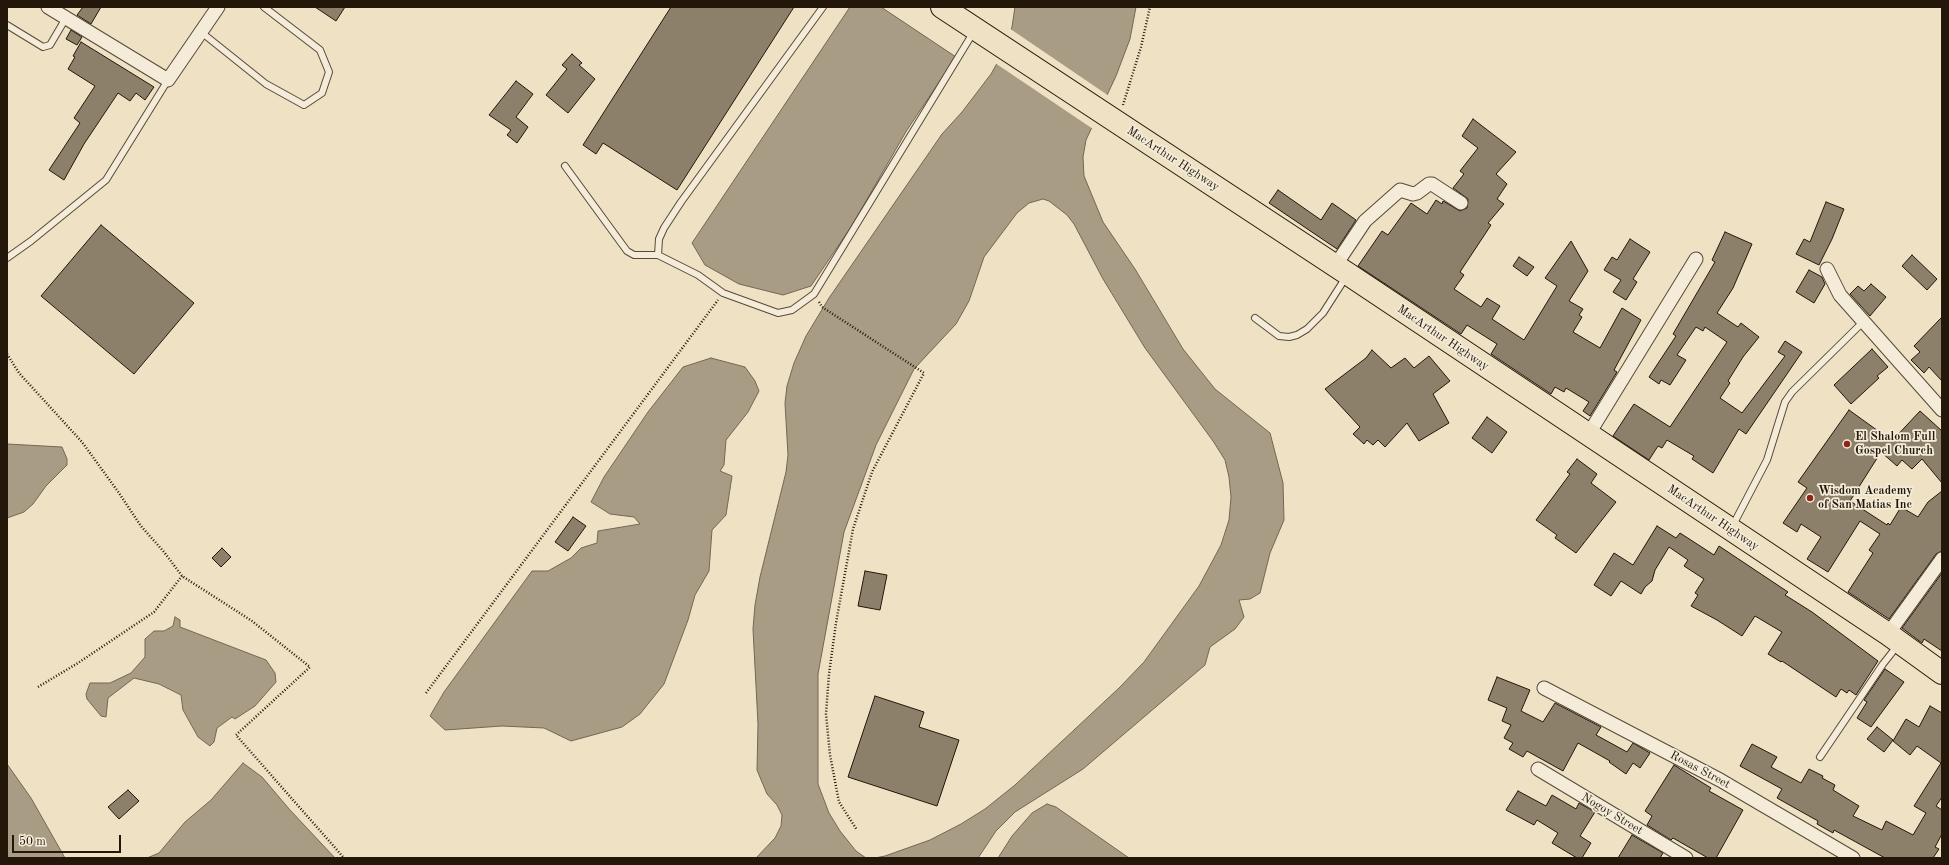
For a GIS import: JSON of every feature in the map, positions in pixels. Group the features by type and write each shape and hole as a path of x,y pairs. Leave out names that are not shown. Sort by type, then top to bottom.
{"highway":[{"name":"MacArthur Highway","path":"942,7 1342,270 1942,673"}],"street":[{"path":"48,7 168,80 218,7"},
{"path":"1342,270 1365,221 1400,190 1413,194 1417,193 1429,184 1432,184 1461,203"},
{"path":"1588,435 1696,259"},
{"path":"1827,268 1840,295 1942,410"},
{"path":"1893,639 1942,559"},
{"name":"Rosas Street","path":"1544,688 1720,780 1853,858"},
{"name":"Nogoy Street","path":"1538,769 1686,858"}],"lane":[{"path":"202,32 266,84 304,105 322,93 329,72 327,67 320,50 264,7"},
{"path":"658,255 659,239 664,228 681,202 823,7"},
{"path":"7,25 43,46 50,45 66,18"},
{"path":"565,166 627,251 634,255 658,255 698,275 723,293 778,313 792,310 814,294 976,29"},
{"path":"7,258 31,241 106,180 168,80"},
{"path":"1255,318 1280,336 1289,337 1297,335 1307,329 1323,313 1342,270"},
{"path":"1731,530 1767,460 1789,397 1863,322"},
{"path":"1820,757 1883,664 1893,639"}],"path":[{"path":"1111,118 1141,47 1150,7"},
{"path":"426,693 723,293"},
{"path":"822,308 924,373 872,472 853,529 829,674 826,714 830,754 839,802 857,830"},
{"path":"7,354 19,373 82,442 141,526 164,552 182,576 252,621 310,667 236,735 344,858"},
{"path":"38,687 78,663 154,612 182,576"}],"shaded area":[{"path":"850,7 881,7 956,57 907,130 851,227 811,286 783,295 739,284 705,265 692,243"},
{"path":"1015,7 1136,7 1130,39 1116,76 1086,140 1083,157 1084,176 1103,222 1135,269 1183,349 1215,389 1270,433 1283,483 1284,520 1270,553 1260,593 1250,599 1239,600 1244,617 1235,629 1210,647 1205,665 1083,769 1015,812 996,831 978,858 875,858 885,856 930,840 961,824 985,809 1015,785 1119,688 1144,662 1199,586 1221,545 1229,520 1231,497 1229,477 1225,460 1213,441 1145,348 1103,279 1074,224 1067,215 1049,201 1043,199 1029,203 1017,213 984,257 969,301 956,324 914,369 876,445 844,532 818,674 818,784 829,813 840,831 856,851 866,858 756,858 775,838 781,826 782,815 777,805 767,794 757,770 758,724 753,629 755,605 760,577 786,472 788,455 785,403 787,386 794,363 806,336 829,298 942,134 962,112 991,74 1004,51 1012,27"},
{"path":"711,358 745,367 755,381 759,391 748,412 726,440 724,465 720,471 732,476 726,515 712,530 709,571 695,595 688,620 664,684 640,714 622,727 571,741 544,728 502,726 445,730 430,716 444,692 532,571 548,571 571,558 581,548 597,543 598,531 640,524 634,517 610,514 591,502 604,477 648,412 683,367"},
{"path":"7,444 62,447 67,459 67,465 46,486 33,504 24,512 7,518"},
{"path":"175,617 180,620 180,627 266,660 275,673 276,682 255,706 235,719 232,717 217,728 214,742 210,746 198,737 183,710 181,695 159,684 134,678 108,698 106,717 101,716 87,699 86,694 90,683 110,683 131,673 145,657 145,639 154,631 164,631 173,626"},
{"path":"243,763 262,777 290,810 335,858 147,858 159,853 185,822 211,800"},
{"path":"7,764 31,798 65,858 7,858"},
{"path":"1047,804 1056,807 1129,858 998,858 1012,836 1032,813"}],"pier":[{"path":"1009,28 1109,96 1093,129 995,63 1002,50"}],"building":[{"path":"83,7 101,7 91,24 77,15"},
{"path":"315,7 345,7 336,21"},
{"path":"671,7 794,7 677,190 603,143 596,154 583,145"},
{"path":"71,30 82,37 77,45 66,39"},
{"path":"81,42 154,87 145,100 136,93 130,101 118,93 84,144 64,180 49,170 80,123 74,118 95,86 68,69"},
{"path":"572,54 582,63 579,65 595,79 568,113 546,95 567,69 562,65"},
{"path":"516,81 533,94 516,117 528,127 517,143 507,135 511,130 489,115"},
{"path":"1473,119 1516,152 1496,174 1507,184 1497,199 1504,204 1488,223 1491,225 1460,272 1464,275 1454,289 1481,307 1487,298 1500,306 1492,319 1524,340 1557,286 1545,278 1571,241 1588,271 1569,301 1583,309 1579,315 1582,317 1573,332 1600,348 1622,308 1641,320 1614,370 1617,372 1590,416 1583,411 1589,402 1566,388 1564,392 1555,387 1551,394 1491,354 1497,344 1467,325 1461,334 1358,266 1382,231 1388,235 1411,203 1427,214 1436,200 1442,204 1443,201 1460,211 1467,208 1468,199 1453,188 1464,174 1460,171 1478,148 1462,136"},
{"path":"1278,190 1321,220 1332,203 1356,220 1337,249 1269,203"},
{"path":"1826,202 1844,209 1832,239 1819,265 1796,254 1804,239 1810,242"},
{"path":"101,225 194,303 134,374 41,296"},
{"path":"1725,232 1752,244 1733,288 1717,313 1738,327 1741,323 1759,337 1743,357 1728,381 1730,383 1720,398 1742,413 1785,356 1778,352 1785,341 1802,352 1746,434 1739,429 1713,473 1692,459 1694,456 1667,440 1662,448 1658,446 1649,460 1613,436 1634,404 1670,427 1727,342 1705,327 1703,331 1696,327 1677,355 1686,360 1670,385 1661,380 1659,384 1649,377 1676,336 1673,334 1715,262 1712,260"},
{"path":"1630,239 1650,252 1633,279 1637,282 1626,300 1613,292 1621,280 1604,270 1612,257 1617,260"},
{"path":"1912,255 1937,279 1927,290 1902,266"},
{"path":"1519,257 1534,267 1527,276 1513,266"},
{"path":"1809,270 1822,277 1825,284 1814,303 1796,292"},
{"path":"1871,284 1886,297 1870,316 1850,294 1858,286 1864,291"},
{"path":"1942,317 1942,381 1929,367 1924,373 1911,360 1920,352 1914,346"},
{"path":"1872,349 1888,367 1877,376 1879,378 1851,404 1834,385"},
{"path":"1372,350 1391,368 1405,358 1414,368 1429,356 1450,381 1433,394 1449,423 1419,441 1407,423 1385,447 1378,440 1373,445 1367,440 1364,444 1353,434 1360,427 1325,389 1366,358"},
{"path":"1849,410 1892,441 1920,411 1942,431 1942,483 1922,459 1912,469 1902,460 1897,466 1881,452 1850,501 1887,525 1888,523 1890,525 1901,507 1918,517 1928,502 1942,491 1942,551 1936,554 1889,619 1848,592 1873,553 1869,550 1880,534 1860,521 1828,572 1807,559 1821,537 1801,524 1797,532 1783,523 1807,488 1798,482"},
{"path":"1487,417 1507,432 1492,453 1472,438"},
{"path":"1577,459 1597,474 1591,483 1616,502 1576,553 1555,538 1557,535 1536,520 1570,474 1567,472"},
{"path":"573,517 586,526 568,551 555,542"},
{"path":"1657,526 1676,538 1680,533 1714,555 1719,546 1788,592 1785,595 1812,612 1878,661 1856,695 1849,690 1847,693 1841,689 1836,697 1782,661 1781,662 1768,654 1782,632 1755,616 1742,636 1691,606 1698,595 1695,593 1704,579 1684,566 1688,560 1669,547 1655,570 1652,581 1645,587 1641,594 1621,581 1611,596 1594,585 1614,553 1633,565"},
{"path":"222,548 231,557 221,567 212,558"},
{"path":"865,571 887,575 880,610 858,606"},
{"path":"1942,573 1942,651 1924,639 1922,643 1902,628"},
{"path":"1885,669 1904,682 1871,727 1857,718 1867,702 1864,700"},
{"path":"1497,677 1530,690 1521,711 1543,722 1555,703 1601,727 1596,735 1627,752 1633,743 1650,753 1640,768 1633,763 1626,774 1609,762 1610,761 1578,743 1563,771 1527,751 1523,757 1509,749 1513,743 1504,738 1511,725 1502,721 1507,708 1488,700"},
{"path":"875,696 924,712 919,727 959,740 937,806 848,777"},
{"path":"1930,706 1942,713 1942,797 1936,806 1942,810 1942,834 1935,847 1939,849 1933,858 1885,858 1834,830 1833,833 1817,824 1818,821 1777,798 1782,789 1740,766 1752,744 1777,757 1771,767 1801,783 1809,769 1823,776 1822,778 1835,785 1833,790 1859,806 1853,816 1882,830 1886,821 1913,835 1926,813 1914,806 1941,763 1917,746 1910,755 1893,741 1906,719 1919,727"},
{"path":"1877,727 1893,740 1884,752 1867,739"},
{"path":"1674,765 1711,788 1709,791 1743,810 1716,858 1708,858 1673,838 1671,840 1647,825 1652,816 1645,811"},
{"path":"128,790 139,801 119,819 108,807"},
{"path":"1518,791 1546,806 1552,795 1576,809 1579,803 1595,812 1580,836 1591,843 1582,858 1577,858 1552,843 1558,833 1537,820 1534,825 1506,810"},
{"path":"1632,835 1663,853 1660,858 1618,858"}],"place":[{"name":"El Shalom Full Gospel Church","path":"1847,444"},
{"name":"Wisdom Academy of San Matias Inc","path":"1810,498"}]}
